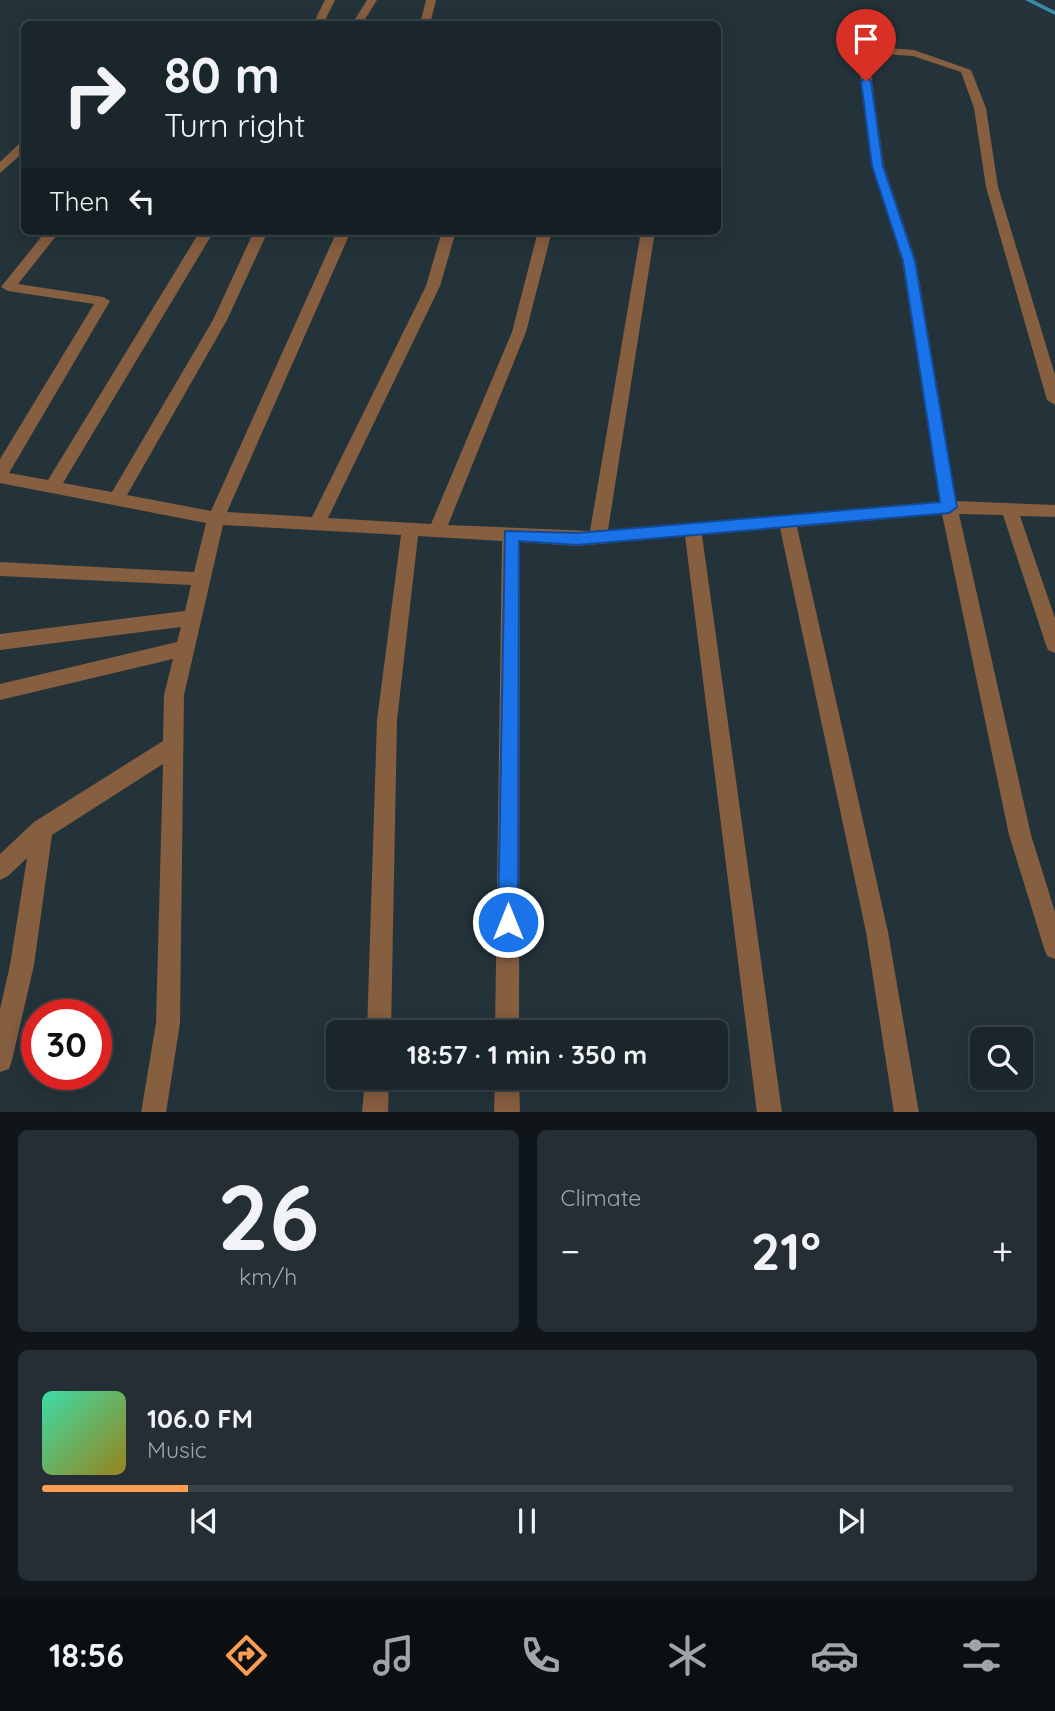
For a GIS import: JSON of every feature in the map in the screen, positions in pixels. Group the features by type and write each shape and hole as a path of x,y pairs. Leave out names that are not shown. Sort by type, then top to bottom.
{"street":[{"path":"320,21 330,0"},
{"path":"359,21 372,0"},
{"path":"426,21 430,0"},
{"path":"1055,400 1032,332 992,187 980,108 966,70 914,53 863,49 878,166 909,261 949,507 1020,835 1055,948"},
{"path":"0,169 21,149"},
{"path":"50,235 9,287 103,302 0,475 216,518 511,535 598,537 949,507 1055,511"},
{"path":"52,487 205,235"},
{"path":"116,499 220,320 259,235"},
{"path":"153,1112 168,1023 174,695 216,518 342,235"},
{"path":"317,524 433,286 448,235"},
{"path":"437,531 519,332 544,235"},
{"path":"598,537 647,235"},
{"path":"1009,509 1055,645"},
{"path":"787,521 877,932 907,1112"},
{"path":"379,1020 387,720 410,529"},
{"path":"693,529 770,1112"},
{"path":"507,1020 511,535"},
{"path":"0,569 202,579"},
{"path":"0,642 192,618"},
{"path":"0,692 185,648"},
{"path":"0,869 42,829 173,746"},
{"path":"0,1060 22,965 42,829"},
{"path":"375,1112 376,1090"},
{"path":"507,1090 507,1112"}],"waterway":[{"path":"1028,0 1055,13"}],"route":[{"path":"508,922 511,535 577,539 949,507 909,261 878,166 866,81"}]}
